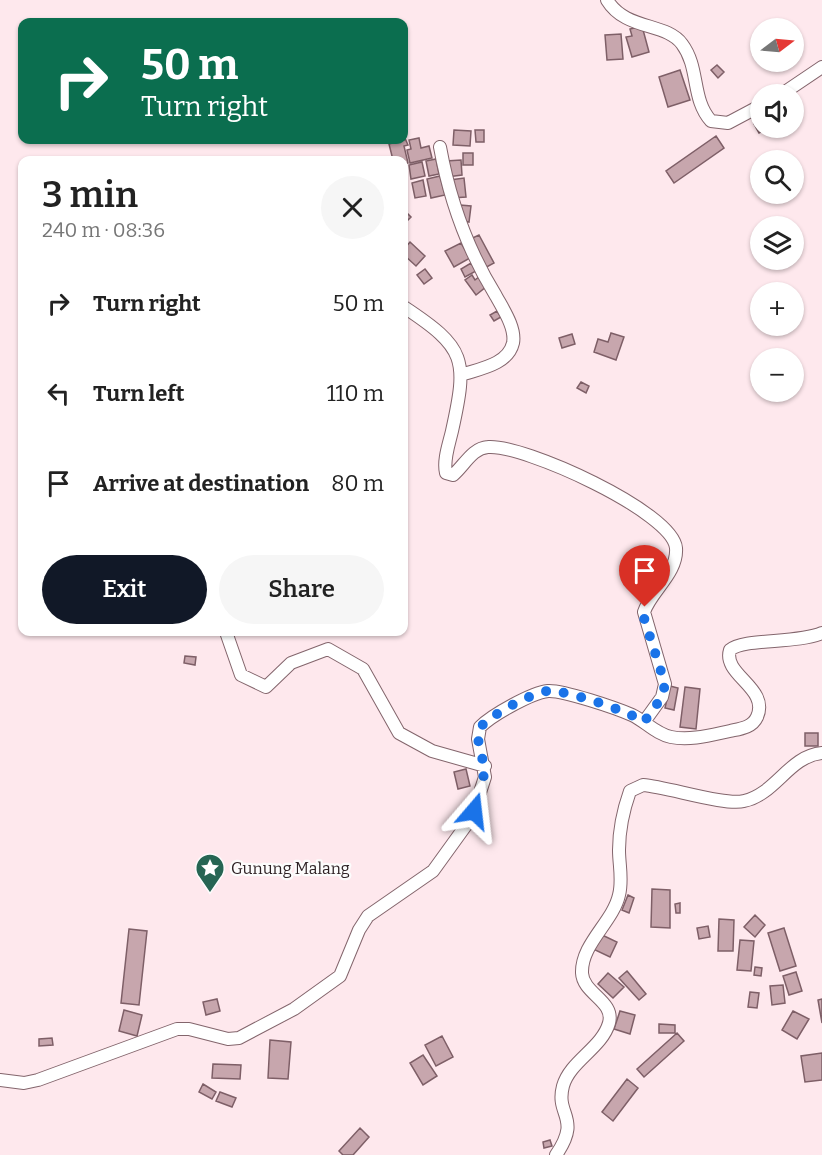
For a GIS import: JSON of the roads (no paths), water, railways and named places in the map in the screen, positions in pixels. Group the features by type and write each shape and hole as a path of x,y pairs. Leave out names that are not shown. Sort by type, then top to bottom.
{"street":[{"path":"607,0 635,24 670,34 681,42 696,75 700,106 711,121 728,123 750,111"},
{"path":"797,84 822,67"},
{"path":"441,147 454,213 474,258 503,308 513,342 510,351 497,362 461,375"},
{"path":"408,310 447,339 454,350 461,375 457,408 446,456 446,473 453,475 472,454 486,447 528,454 592,481 647,516 672,538 676,548 671,567 644,612 665,684 662,697 644,722"},
{"path":"0,1080 24,1083 38,1080 177,1029 189,1029 228,1039 239,1038 294,1009 340,976 359,930 368,916 422,880 444,859 472,817 485,777 478,739 480,727 498,714 542,693 552,691 630,714 660,733 682,739 748,727 757,717 758,701 750,685 731,666 730,650 740,645 788,642 822,633"},
{"path":"227,636 241,675 266,687 291,663 328,649 363,669 399,733 432,751 484,766"},
{"path":"556,1155 569,1130 562,1095 565,1082 595,1047 610,1022 609,1010 583,981 582,968 599,930 619,896 622,877 620,838 630,791 643,784 728,802 747,801 767,790 805,756 822,753"}],"place":[{"name":"Gunung Malang","path":"210,894"}]}
